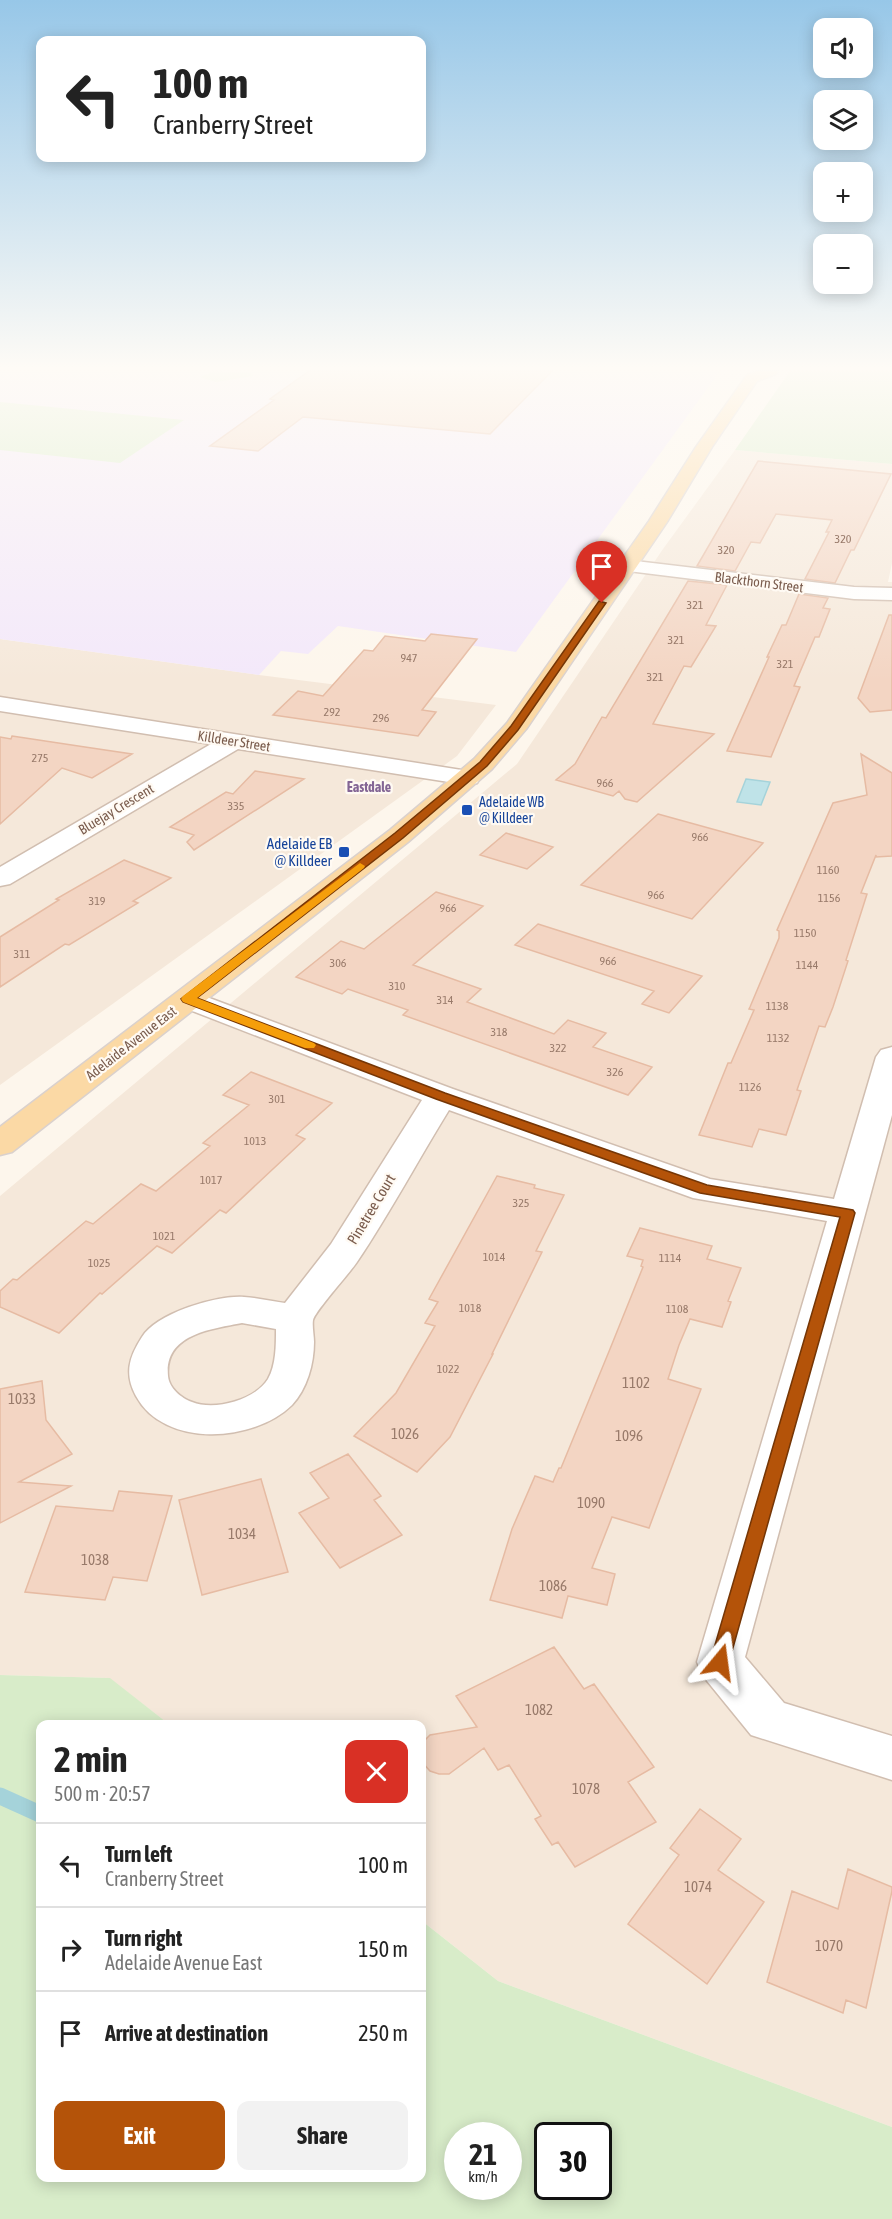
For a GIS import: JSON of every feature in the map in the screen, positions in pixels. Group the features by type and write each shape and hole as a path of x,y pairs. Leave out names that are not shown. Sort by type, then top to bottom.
{"main road":[{"name":"Adelaide Avenue East","path":"0,1144 399,836 468,778 515,728 658,522 687,475"}],"street":[{"name":"Blackthorn Street","path":"627,566 854,593 892,594"},
{"name":"Killdeer Street","path":"0,704 468,778"},
{"name":"Bluejay Crescent","path":"0,878 234,741"},
{"path":"188,999 441,1096 705,1190 848,1213"},
{"path":"892,1057 720,1662 768,1720 892,1758"},
{"name":"Pinetree Court","path":"294,1318 344,1253 441,1096"}],"shaded area":[{"path":"0,475 645,475 516,652 338,626 308,654 281,651 259,675 0,639"},
{"path":"717,475 892,475 892,563 888,582 892,582 892,2127 498,1981 426,1924 426,1720 164,1720 109,1678 0,1675 0,1196 517,764 663,549"},
{"path":"0,639 496,705 457,756 0,1085"}],"green space":[{"path":"0,1675 110,1678 164,1720 36,1720 36,2182 426,2182 426,1924 498,1981 892,2127 892,2219 0,2219"}],"water":[{"path":"746,779 770,782 761,805 737,802"}],"building":[{"path":"750,475 891,475 854,550 851,550 835,583 805,579 829,532 826,532 832,520 776,514 760,543 751,542 735,571 697,566"},
{"path":"688,581 727,585 706,625 716,626 691,667 684,666 653,724 714,734 637,802 625,799 619,791 613,796 556,780 575,764 602,717 606,718"},
{"path":"799,594 828,598 823,608 830,609 819,637 815,637 794,686 800,687 771,757 727,751 769,657 767,657 782,625 786,625"},
{"path":"889,615 892,615 892,710 870,712 858,698"},
{"path":"431,634 477,639 422,710 436,712 418,736 273,715 298,691 323,696 364,650 373,651 385,636 425,641"},
{"path":"12,736 132,754 92,778 62,768 0,824 0,737 11,739"},
{"path":"861,754 892,773 892,856 876,857 876,855 861,893 867,894 846,960 848,961 825,1027 819,1026 797,1090 801,1091 786,1135 759,1129 752,1147 699,1135 728,1063 731,1063 754,1010 749,1009 779,938 777,930 833,803 867,795"},
{"path":"255,771 304,779 194,850 187,842 194,835 170,827 226,792 233,794"},
{"path":"658,814 763,843 692,919 581,885"},
{"path":"506,833 553,847 527,869 480,855"},
{"path":"124,860 171,878 133,901 138,903 69,945 65,944 0,987 0,937 59,900 56,899"},
{"path":"436,892 483,906 413,965 481,989 467,1002 554,1034 568,1020 606,1033 593,1047 652,1067 628,1095 403,1015 408,1010 348,989 342,994 296,977 341,941 364,949"},
{"path":"538,924 702,976 669,1013 642,1004 654,991 515,945"},
{"path":"251,1072 332,1103 296,1135 305,1139 226,1213 220,1210 172,1253 157,1246 102,1294 100,1293 59,1333 0,1307 0,1291 13,1279 17,1280 86,1221 93,1224 141,1184 156,1191 210,1146 203,1143 249,1105 223,1095"},
{"path":"497,1176 564,1195 536,1251 542,1252 450,1437 417,1472 354,1436 396,1393 435,1326 425,1323 438,1302 429,1299"},
{"path":"640,1228 712,1246 707,1259 741,1268 728,1301 731,1302 722,1327 690,1319 679,1345 668,1379 701,1389 649,1528 612,1517 592,1568 615,1574 607,1605 568,1596 562,1618 490,1600 512,1529 535,1476 553,1482 561,1468 610,1349 643,1267 641,1266 643,1260 627,1256"},
{"path":"42,1381 46,1420 72,1454 19,1482 71,1486 0,1523 0,1389"},
{"path":"348,1454 381,1496 374,1500 402,1535 340,1568 299,1513 329,1498 310,1473"},
{"path":"261,1479 288,1572 202,1595 179,1500"},
{"path":"119,1491 172,1496 147,1581 113,1577 105,1600 25,1592 56,1506 113,1511"},
{"path":"554,1647 584,1689 594,1684 654,1767 628,1782 656,1822 575,1867 558,1842 552,1845 535,1819 541,1816 509,1765 498,1770 484,1748 449,1774 439,1774 430,1771 426,1766 426,1739 430,1735 477,1727 456,1696"},
{"path":"700,1809 741,1839 718,1870 764,1902 707,1984 628,1924 679,1855 670,1848"},
{"path":"848,1869 892,1887 892,1891 866,2008 846,2000 843,2013 767,1982 792,1891 838,1909"}],"waterway":[{"path":"0,1796 36,1812"}],"slow traffic":[{"path":"310,1045 188,999 360,866"}],"place":[{"name":"Adelaide WB @ Killdeer","path":"467,810"},
{"name":"Adelaide EB @ Killdeer","path":"344,852"}],"district":[{"name":"Eastdale","path":"369,787"}],"route":[{"path":"602,603 515,728 483,764 399,836 188,999 441,1096 705,1190 848,1213 720,1662"}]}
